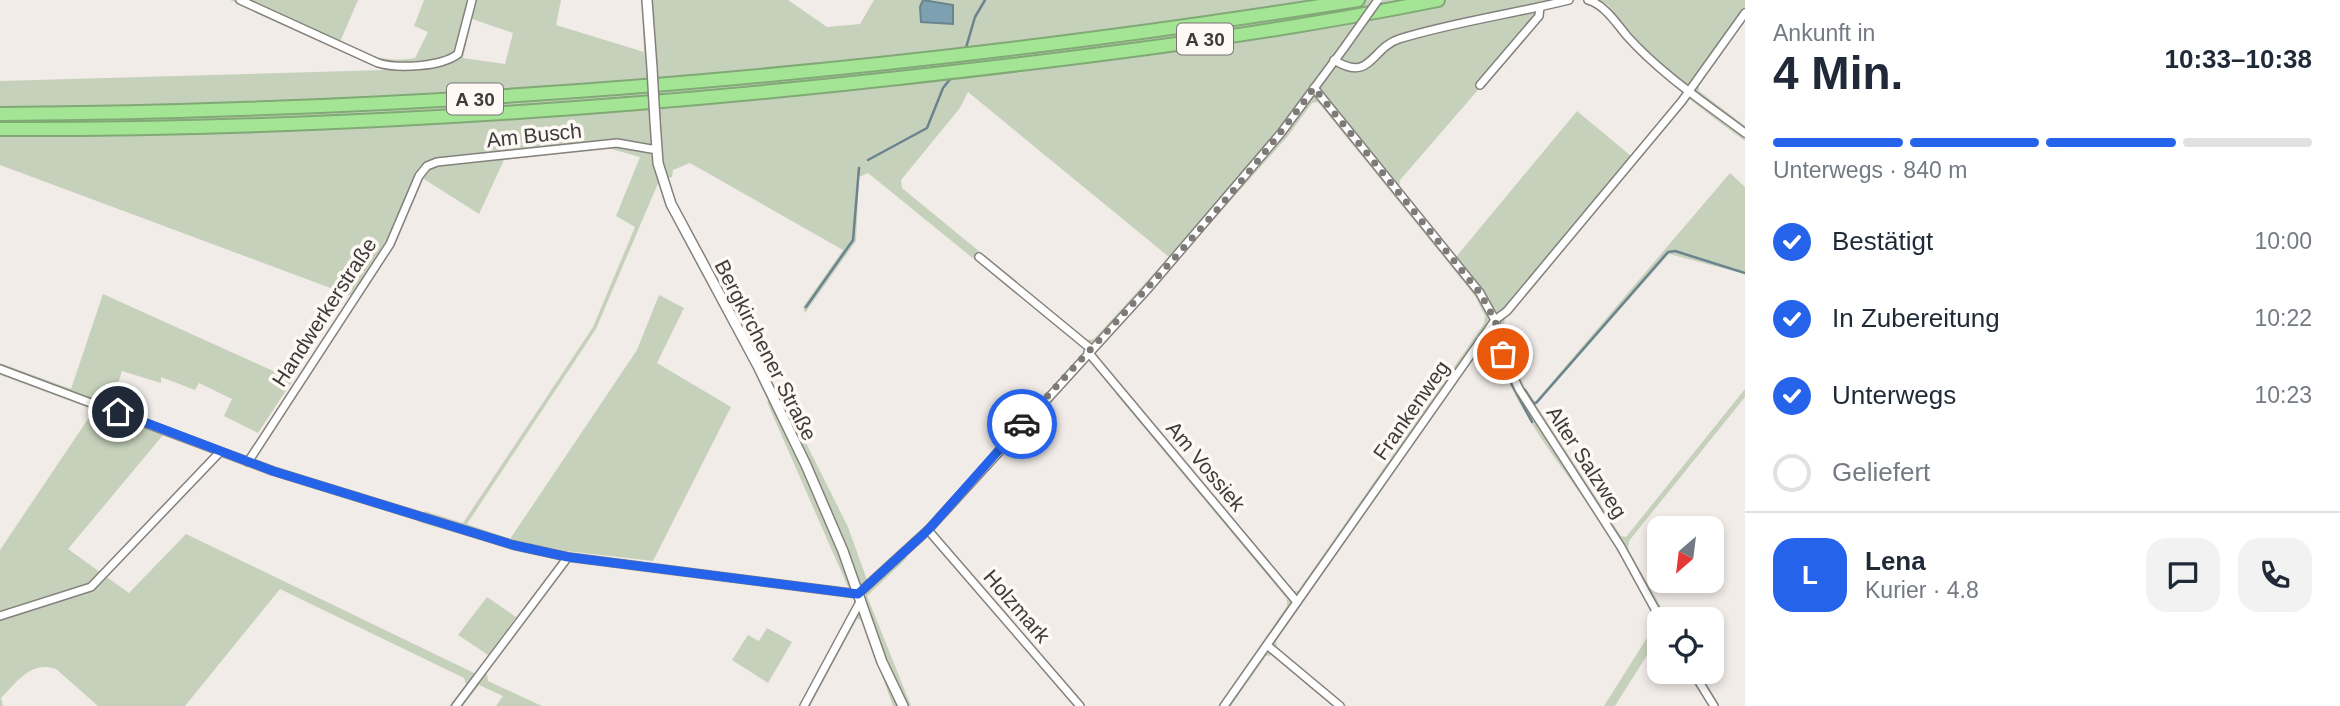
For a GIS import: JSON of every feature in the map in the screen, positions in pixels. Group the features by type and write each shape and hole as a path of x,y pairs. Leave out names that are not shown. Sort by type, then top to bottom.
{"highway":[{"name":"A 30","path":"0,114 270,109 528,96 796,74 980,54 1358,0"},
{"name":"A 30","path":"0,129 303,123 709,98 971,71 1209,39 1438,0"}],"street":[{"path":"240,0 385,65 446,61 458,54 472,0"},
{"name":"Bergkirchener Straße","path":"647,0 657,150 661,175 671,204 779,407 860,597 882,662 903,706"},
{"path":"804,706 860,597 928,530 1089,350 1155,281 1281,133 1378,0"},
{"path":"1334,60 1358,68 1368,64 1396,40 1569,0"},
{"path":"1588,0 1603,8 1630,40 1689,91 1745,134"},
{"path":"1480,85 1539,16 1539,7"},
{"name":"Frankenweg","path":"1224,706 1495,320 1507,311 1689,91 1745,13"},
{"name":"Alter Salzweg","path":"1314,88 1480,293 1495,320 1503,354 1519,389 1620,547 1654,607"},
{"name":"Am Busch","path":"419,176 427,166 437,162 617,143 657,150"},
{"name":"Handwerkerstraße","path":"248,462 390,244 419,176"},
{"name":"Am Vossiek","path":"979,257 1089,350 1297,602"},
{"path":"0,369 248,462 513,545 568,557 860,597"},
{"path":"0,616 91,587 220,452"},
{"name":"Holzmark","path":"928,530 1080,706"},
{"path":"456,706 568,557"},
{"path":"1267,645 1340,706"},
{"path":"1700,684 1714,706"}],"green space":[{"path":"230,0 358,0 340,42 368,54 394,59 415,58 428,32 414,26 424,0 561,0 556,25 644,52 642,0 788,0 827,27 860,24 874,0 1554,0 1540,3 1529,31 1400,180 1399,188 1456,257 1577,111 1631,156 1596,198 1601,202 1505,318 1504,327 1513,362 1535,402 1730,173 1745,187 1745,274 1669,254 1536,405 1621,536 1626,537 1745,389 1745,397 1629,541 1628,549 1647,582 1647,593 1653,593 1661,607 1650,607 1607,533 1533,426 1500,361 1493,338 1489,337 1276,641 1277,648 1346,706 1333,706 1272,655 1266,656 1231,706 1218,706 1287,606 1287,599 1115,393 1121,388 1292,591 1298,591 1484,324 1485,316 1475,296 1318,102 1312,103 1288,136 1097,351 1081,346 868,173 859,177 856,241 805,313 803,307 843,250 690,163 673,170 672,177 659,181 596,329 467,524 510,539 637,350 659,295 684,308 657,363 731,407 653,561 566,551 511,540 521,552 419,522 425,511 463,523 593,327 635,227 616,216 640,157 608,148 504,160 479,214 416,174 398,221 352,296 0,165 0,81 384,70","holes":["472,19 513,33 505,64 463,58","968,92 1169,257 1094,339 1087,340 902,188 901,180 960,108"]},
{"path":"1598,0 1745,0 1745,21 1699,85 1699,91 1745,126 1745,141 1644,60 1631,47 1637,40 1608,5"},
{"path":"103,294 293,380 258,433 224,416 232,399 199,383 195,390 161,377 161,383 122,371 111,405 100,401 95,410 163,435 68,549 129,593 186,534 474,673 487,674 488,681 542,706 496,706 503,696 479,685 463,706 449,706 466,684 464,678 280,589 185,706 98,706 56,669 39,667 19,679 1,698 3,706 0,706 0,550 94,410 0,375 0,363 71,389"},
{"path":"782,395 848,527 867,580 900,549 907,558 867,596 911,706 893,706 862,620 857,619 810,706 800,706 855,603 767,402"},
{"path":"487,597 516,617 488,655 458,635"},
{"path":"767,628 792,642 768,683 732,660 748,635 759,641"},
{"path":"1647,638 1647,655 1615,706 1604,706"}],"water":[{"path":"923,0 953,5 953,24 921,22 920,7"}],"waterway":[{"path":"965,51 975,17 985,0"},
{"path":"868,160 927,128 943,88 951,78"},
{"path":"806,307 853,240 859,168"},
{"path":"1525,390 1534,404 1537,402 1668,252 1675,251 1745,273"},
{"path":"1494,339 1503,368 1532,422"}],"way so far":[{"path":"1022,424 1146,291 1281,133 1314,88 1480,293 1495,320 1503,354"}],"route":[{"path":"118,412 273,471 404,509 513,545 568,557 719,575 823,592 858,594 928,530 1022,424"}]}
